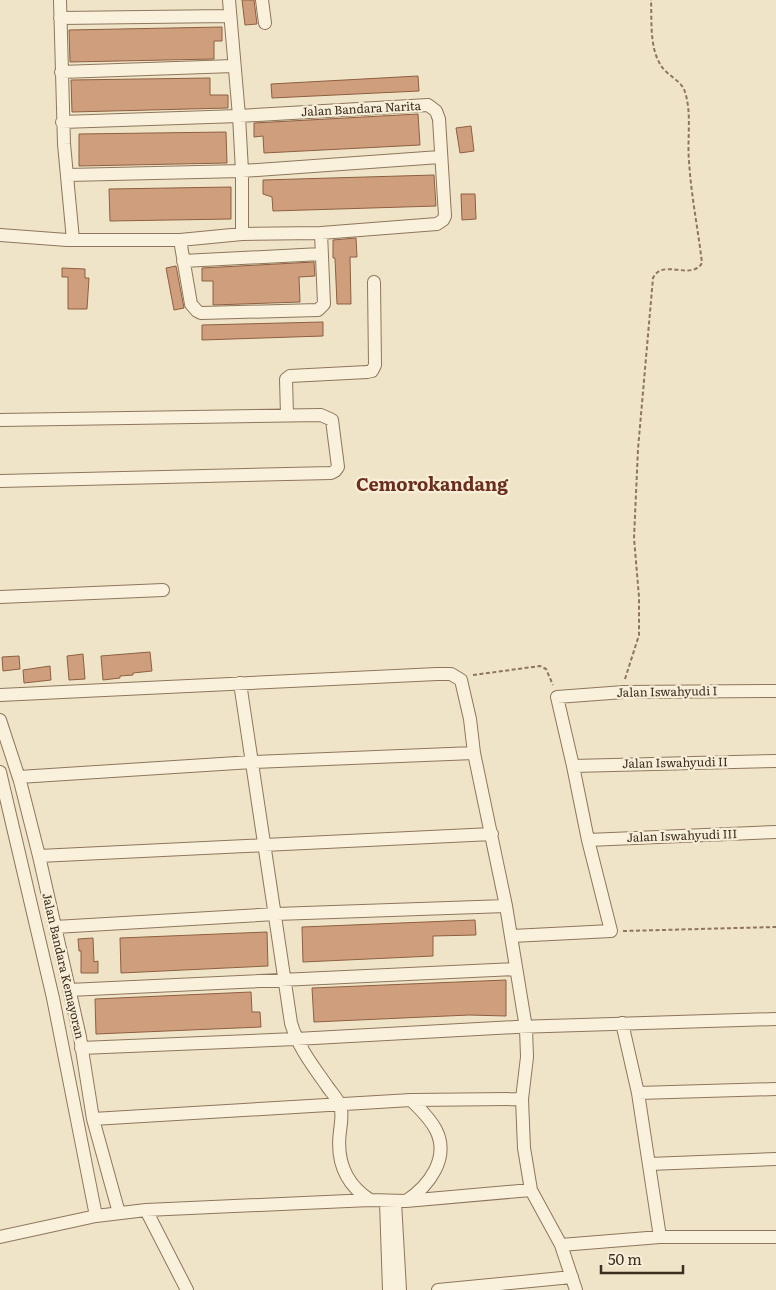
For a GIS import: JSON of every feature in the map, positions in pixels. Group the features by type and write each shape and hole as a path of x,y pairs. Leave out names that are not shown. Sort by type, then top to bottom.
{"street":[{"path":"60,0 62,122 68,175 70,240"},
{"path":"229,0 239,116 242,170 242,234"},
{"path":"262,0 265,23"},
{"path":"60,18 229,16"},
{"path":"61,72 234,66"},
{"name":"Jalan Bandara Narita","path":"0,235 70,240 180,240 242,234 321,233 440,223 445,216 438,116 436,111 428,105 239,116"},
{"path":"62,122 239,116"},
{"path":"68,175 242,170 440,157"},
{"path":"180,240 191,304 197,311 201,313 318,310 324,304 321,233"},
{"path":"183,261 321,254"},
{"path":"287,415 286,380 290,376 367,372 372,370 375,365 374,282"},
{"path":"0,420 321,415 332,420 338,467 331,473 0,481"},
{"path":"0,597 163,590"},
{"path":"0,696 437,674 451,674 458,677 467,704 474,753 512,936 526,1028 527,1057 522,1099 524,1148 531,1190 561,1245 576,1290"},
{"path":"240,683 263,845 286,979 291,1023 296,1039 340,1104 341,1119 338,1146 342,1166 352,1186 359,1194 370,1200"},
{"name":"Jalan Iswahyudi I","path":"557,697 624,692 776,691"},
{"path":"512,936 611,931 588,840 574,766 557,697"},
{"name":"Jalan Bandara Kemayoran","path":"0,720 18,777 39,856 81,1048 93,1119 119,1213"},
{"path":"18,777 252,762 474,753"},
{"name":"Jalan Iswahyudi II","path":"574,766 776,761"},
{"name":"Jalan Bandara Kemayoran","path":"0,772 53,998 96,1216"},
{"name":"Jalan Iswahyudi III","path":"588,840 776,832"},
{"path":"39,856 492,834"},
{"path":"55,927 276,914 506,906"},
{"path":"69,990 516,969"},
{"path":"81,1048 622,1023 776,1019"},
{"path":"622,1023 638,1093 660,1237"},
{"path":"638,1093 776,1089"},
{"path":"93,1119 411,1100 522,1099"},
{"path":"395,1202 417,1194 426,1184 439,1162 440,1150 436,1130 411,1100"},
{"path":"649,1164 776,1159"},
{"path":"0,1238 96,1216 146,1210 370,1200 395,1202 531,1190"},
{"path":"389,1290 395,1202"},
{"path":"395,1202 400,1290"},
{"path":"146,1210 187,1290"},
{"path":"561,1245 660,1237 776,1236"},
{"path":"438,1290 572,1276"}],"path":[{"path":"624,692 626,675 639,635 634,538 638,449 653,278 657,272 663,270 698,269 702,263 690,175 689,116 686,98 682,87 662,68 658,60 652,38 651,0"},
{"path":"458,677 542,667 548,673 557,697"},
{"path":"611,931 776,927"}],"building":[{"path":"242,0 254,0 257,24 245,25"},
{"path":"222,27 222,41 214,41 214,59 70,62 69,30"},
{"path":"418,76 419,91 272,98 271,84"},
{"path":"210,78 210,95 228,95 228,108 72,112 71,80"},
{"path":"418,114 420,145 264,153 263,136 254,137 254,123"},
{"path":"471,126 474,151 460,153 456,128"},
{"path":"226,132 227,163 79,166 79,134"},
{"path":"434,175 436,206 273,211 272,197 263,194 263,180"},
{"path":"231,187 231,219 110,221 109,189"},
{"path":"461,194 475,194 476,219 462,220"},
{"path":"356,238 357,257 350,257 351,304 337,304 333,240"},
{"path":"314,262 315,276 299,277 300,302 213,305 213,281 202,281 202,268"},
{"path":"176,266 184,308 174,310 166,268"},
{"path":"62,268 85,269 85,278 89,278 87,309 68,309 68,277 62,277"},
{"path":"323,322 323,336 202,340 202,325"},
{"path":"150,652 152,671 103,680 101,656"},
{"path":"83,654 85,679 69,680 67,656"},
{"path":"19,656 20,669 3,671 2,657"},
{"path":"50,666 51,680 24,683 23,670"},
{"path":"475,920 476,935 433,936 433,956 303,962 302,927"},
{"path":"267,932 268,966 121,973 120,938"},
{"path":"93,938 94,962 98,961 98,973 81,973 81,951 79,951 78,939"},
{"path":"506,980 506,1016 469,1015 314,1022 312,988"},
{"path":"251,992 252,1012 260,1012 261,1027 96,1034 95,999"}],"district":[{"name":"Cemorokandang","path":"432,485"}]}
